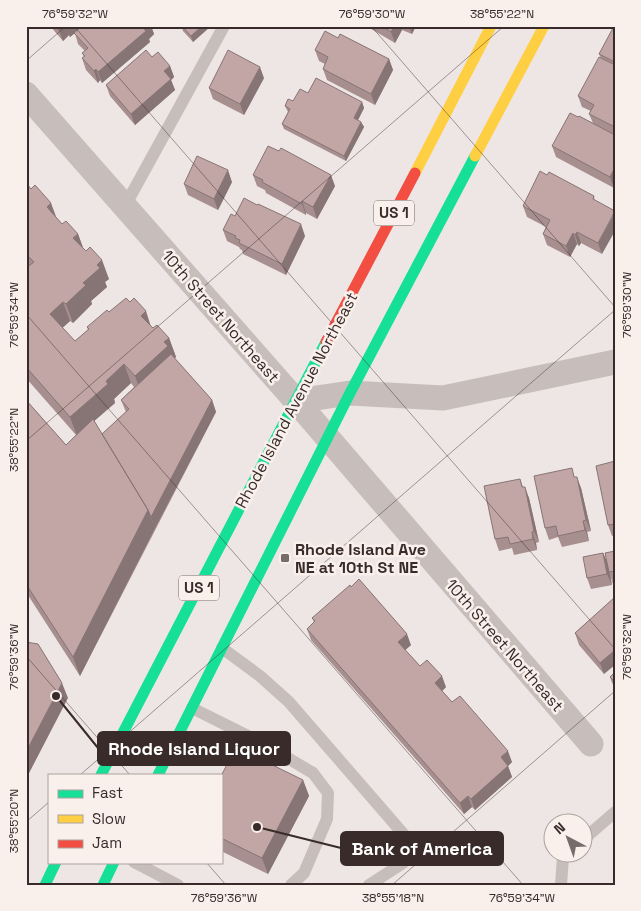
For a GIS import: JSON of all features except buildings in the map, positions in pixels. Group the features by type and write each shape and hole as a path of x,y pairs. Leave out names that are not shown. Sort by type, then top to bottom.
{"main road":[{"name":"Rhode Island Avenue Northeast","path":"102,774 491,26"},
{"name":"US 1","path":"159,774 350,393 544,26"},
{"path":"45,885 55,864"},
{"path":"103,885 113,864"}],"street":[{"name":"10th Street Northeast","path":"26,94 296,400 591,744"},
{"path":"296,400 350,393 443,398 615,362"}],"lane":[{"path":"126,206 224,26"},
{"path":"222,648 260,676 289,702 406,837 411,850 403,863 369,885"},
{"path":"192,708 264,744 313,773 328,793 327,819 304,873 291,885"},
{"path":"594,830 615,812"},
{"path":"138,864 178,885"},
{"path":"562,885 563,864"}],"traffic: fast":[{"path":"159,774 350,393 475,156"},
{"path":"102,774 326,342"},
{"path":"45,885 55,864"},
{"path":"103,885 113,864"}],"traffic: slow":[{"path":"415,173 491,26"},
{"path":"475,156 544,26"}],"traffic: jam":[{"path":"326,342 415,173"}],"place":[{"name":"Rhode Island Ave NE at 10th St NE","path":"285,558"},
{"name":"Rhode Island Liquor","path":"56,696"},
{"name":"Bank of America","path":"257,827"}]}
